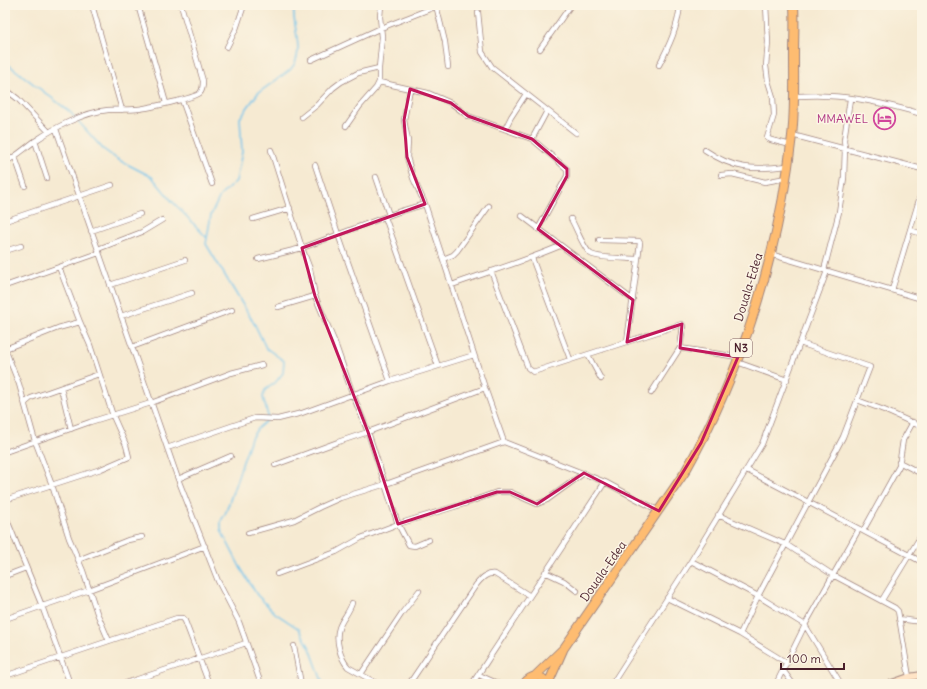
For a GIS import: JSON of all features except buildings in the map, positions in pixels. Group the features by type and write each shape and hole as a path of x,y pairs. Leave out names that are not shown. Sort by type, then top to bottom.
{"highway":[{"name":"Douala-Edea","path":"548,684 564,648 685,472 720,405 738,359 754,313 770,254 780,214 788,166 792,135 794,96 794,5"},
{"name":"Douala-Edea","path":"535,676 564,648"},
{"name":"N3","path":"524,684 530,678 535,676 545,679 548,684"}],"main road":[{"path":"889,684 909,677 922,675"}],"street":[{"path":"92,5 122,110"},
{"path":"138,5 166,103"},
{"path":"5,162 15,157 49,132 81,117 107,110 139,109 182,100 199,94 203,88 203,81 181,5"},
{"path":"227,47 236,29 244,5"},
{"path":"346,126 360,106 376,88 379,82 382,37 381,5"},
{"path":"311,60 381,28 438,5 448,67"},
{"path":"540,49 571,5"},
{"path":"659,65 671,43 680,5"},
{"path":"766,5 768,42 766,66 768,81 773,97 774,115 768,138 791,145"},
{"path":"478,12 482,52 492,68 576,133"},
{"path":"302,117 317,105 333,88 342,82 358,73 379,68"},
{"path":"379,82 428,93 451,103 468,116 532,139 567,169 568,174 538,229"},
{"path":"5,89 18,99 49,132"},
{"path":"410,89 404,120 408,141 407,157 413,178 425,204 474,356 504,442"},
{"path":"505,129 526,94"},
{"path":"794,96 829,96 903,109 922,114"},
{"path":"612,684 691,561 762,444 787,380 826,270 839,212 844,178 844,140 850,99"},
{"path":"182,100 212,184"},
{"path":"532,139 547,111"},
{"path":"56,129 178,479 218,581 239,622 261,684"},
{"path":"792,135 922,169"},
{"path":"35,141 47,178"},
{"path":"272,150 302,248 310,269 315,296 335,343 353,395 368,432 398,524 409,545 415,546 429,540"},
{"path":"705,150 718,159 749,168 763,169 788,166"},
{"path":"15,157 25,186"},
{"path":"315,165 390,381"},
{"path":"721,175 732,174 765,182 786,178"},
{"path":"376,177 387,216 438,366"},
{"path":"5,221 112,185"},
{"path":"892,290 922,190"},
{"path":"258,259 302,248 387,216 425,204"},
{"path":"443,259 453,255 457,251 489,206"},
{"path":"253,219 290,208"},
{"path":"91,231 140,214"},
{"path":"522,216 633,300"},
{"path":"571,219 586,249 591,254 599,257 638,259"},
{"path":"5,286 59,267 98,251 142,232 162,220"},
{"path":"910,230 922,234"},
{"path":"599,240 639,241 640,243 627,342"},
{"path":"5,251 21,246"},
{"path":"452,285 532,258 560,246"},
{"path":"770,254 922,299"},
{"path":"532,258 570,359"},
{"path":"110,285 185,260"},
{"path":"5,500 101,469 129,456 126,445 113,416 90,345 59,267"},
{"path":"491,271 528,368 533,372 680,324 684,326 680,348 651,393"},
{"path":"121,316 192,293"},
{"path":"278,307 315,296"},
{"path":"132,347 232,310"},
{"path":"80,322 51,331 5,349 25,403 36,441 78,560 109,641"},
{"path":"740,634 758,596 787,545 843,437 870,367 800,343"},
{"path":"680,348 738,359 787,380"},
{"path":"588,355 601,379"},
{"path":"167,448 255,418 278,419 302,413 390,381 474,356"},
{"path":"5,452 151,403 231,373 262,365"},
{"path":"25,403 31,398 99,374"},
{"path":"61,388 72,429"},
{"path":"275,465 485,388"},
{"path":"857,400 922,427"},
{"path":"776,684 805,625 898,466 903,440 913,422"},
{"path":"248,533 294,520 320,506 340,498 386,484 504,442 605,482 659,511"},
{"path":"178,479 231,456"},
{"path":"899,462 922,474"},
{"path":"746,470 922,562"},
{"path":"277,574 336,552 361,538 398,524 497,492 510,492 537,504 547,500 584,473"},
{"path":"472,684 605,482"},
{"path":"5,515 42,606 70,684"},
{"path":"718,515 787,545 833,575 896,608 898,611 909,677"},
{"path":"5,533 11,531"},
{"path":"882,600 922,534"},
{"path":"78,560 128,540 142,537"},
{"path":"5,619 89,590 205,546"},
{"path":"691,561 758,596 805,625 841,684"},
{"path":"5,576 26,568"},
{"path":"545,572 564,581 577,591"},
{"path":"409,684 476,585 489,573 495,574 530,596"},
{"path":"361,674 402,613 419,591"},
{"path":"667,598 740,634 787,663"},
{"path":"352,603 337,634 345,663 378,684"},
{"path":"5,676 177,618 181,618 185,621 210,684"},
{"path":"899,619 922,622"},
{"path":"123,684 246,643"},
{"path":"294,646 301,684"},
{"path":"784,670 793,684"},
{"path":"479,674 499,684"}],"highlighted area":[{"path":"410,89 451,103 468,116 532,139 567,169 567,176 538,229 633,300 627,342 682,324 680,348 738,357 701,443 659,511 584,473 537,504 510,492 497,492 398,524 368,432 315,296 302,248 425,204 407,157 404,120"}],"waterway":[{"path":"294,5 294,21 298,47 295,63 290,70 258,93 240,118 242,152 236,181 220,196 211,215 206,244 255,325 266,348 284,361 283,373 275,383 265,390 263,397 268,416 266,421 258,428 251,438 226,512 221,521 221,530 240,567 257,595 275,613 299,629 310,648 323,684"},
{"path":"5,62 70,112 103,149 117,159 152,177 171,200 207,238"}],"place":[{"name":"MMAWEL","path":"884,118"}]}
